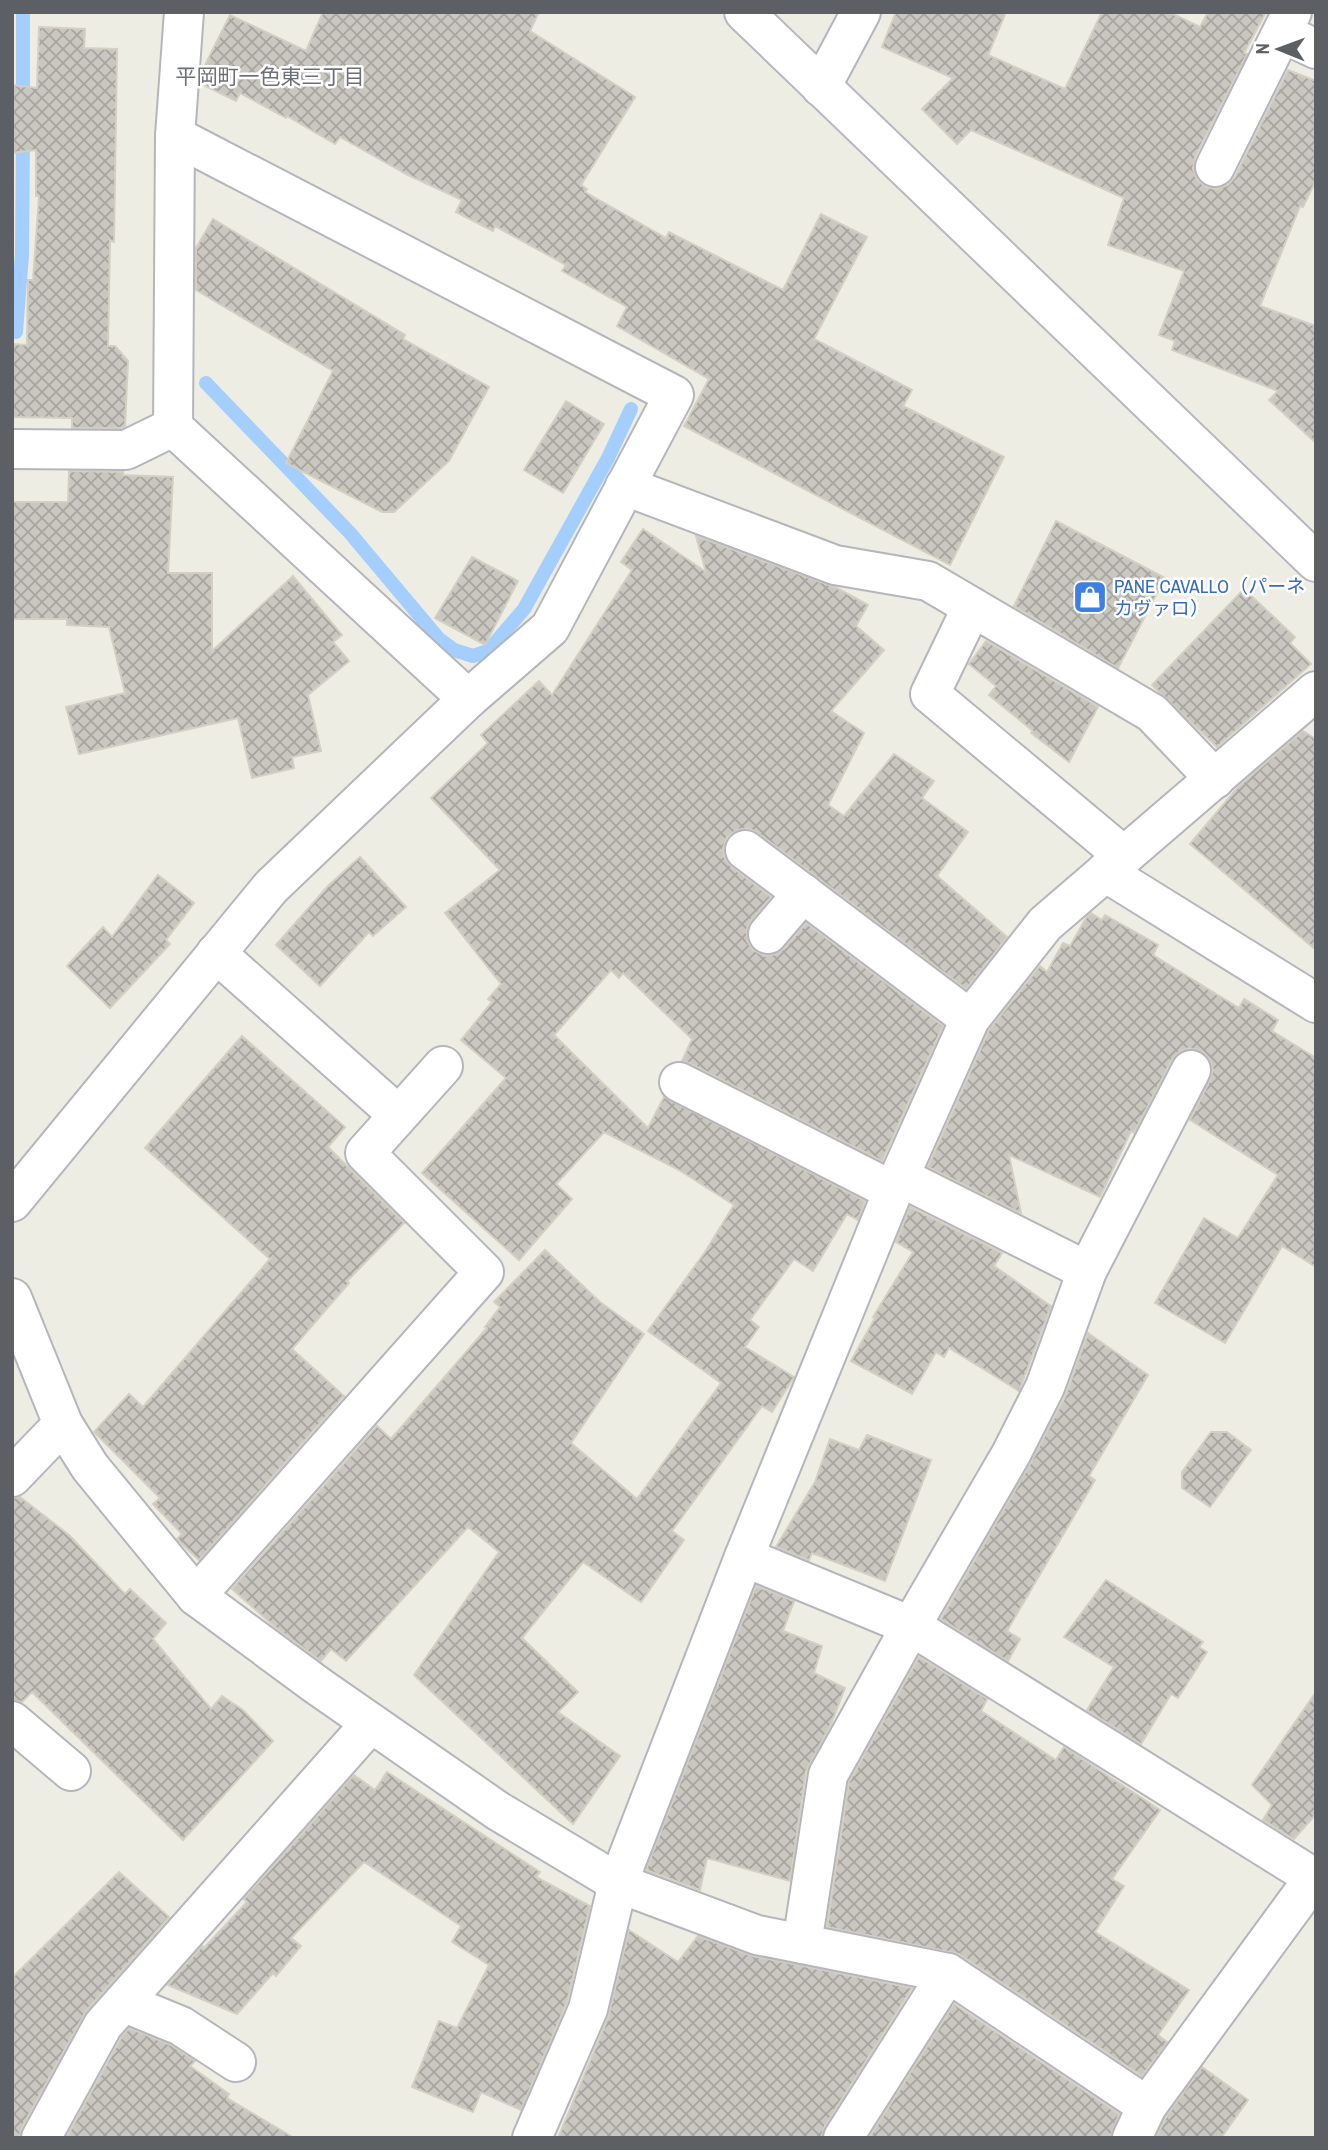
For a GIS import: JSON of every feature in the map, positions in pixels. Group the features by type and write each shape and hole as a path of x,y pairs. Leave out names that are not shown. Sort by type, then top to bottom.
{"street":[{"path":"184,12 176,135 173,427 468,699"},
{"path":"744,12 1316,562"},
{"path":"821,87 861,12"},
{"path":"1214,167 1287,23 1316,48"},
{"path":"12,1202 271,887 468,699 550,628 674,395 176,135"},
{"path":"12,449 126,450 173,427"},
{"path":"625,486 835,565 928,581 1152,713 1215,779"},
{"path":"972,607 930,694 1115,864 1316,1003"},
{"path":"532,2138 588,2009 618,1883 744,1557 896,1184 970,1019 1045,924 1316,691"},
{"path":"745,850 970,1019"},
{"path":"768,934 803,893"},
{"path":"216,953 397,1114"},
{"path":"196,1596 484,1272 365,1153 397,1114 443,1066"},
{"path":"802,1944 828,1774 1023,1431 1045,1387 1087,1271 1191,1070"},
{"path":"679,1082 1087,1271"},
{"path":"12,1298 63,1424 90,1467 196,1596 498,1811 618,1883 758,1935 948,1973 1140,2122 1315,1878 911,1626 744,1557"},
{"path":"12,1477 63,1424"},
{"path":"12,1721 71,1771"},
{"path":"41,2138 103,2025 371,1723"},
{"path":"843,2138 948,1973"},
{"path":"125,2003 181,2026 236,2063"}],"building":[{"path":"323,12 539,12 530,31 635,97 581,185 587,189 585,192 666,238 669,232 783,290 821,214 867,237 814,339 912,390 903,406 1004,457 950,565 684,426 709,379 617,326 627,307 562,271 566,265 495,226 493,231 456,212 462,200 408,175 340,137 335,144 240,93 236,101 201,84 202,71 230,15 306,51"},
{"path":"896,12 1006,12 988,55 1065,89 1102,12 1169,12 1200,27 1208,12 1266,12 1195,157 1193,169 1197,180 1206,187 1217,189 1228,185 1235,177 1288,70 1316,81 1316,180 1303,207 1300,206 1260,306 1316,326 1316,443 1269,400 1278,391 1172,350 1175,341 1159,335 1184,271 1108,245 1124,198 971,130 957,144 922,109 953,78 882,47"},
{"path":"39,27 85,29 84,48 117,49 114,242 110,240 108,346 115,346 128,361 125,426 121,428 72,428 72,418 12,417 12,344 27,345 28,280 33,280 39,196 36,196 36,150 12,153 12,85 37,88"},
{"path":"213,219 405,335 403,339 489,387 449,461 394,512 382,512 286,463 333,371 196,290 196,248"},
{"path":"566,401 604,424 563,493 524,470"},
{"path":"69,471 123,472 123,475 173,477 168,573 212,573 212,651 293,576 342,635 333,642 349,661 308,695 321,751 292,757 294,768 252,778 238,718 79,754 66,707 125,693 109,627 67,625 67,619 12,619 12,502 68,502"},
{"path":"1056,521 1165,578 1118,668 1014,606"},
{"path":"643,529 706,572 696,536 837,588 868,605 856,626 884,650 831,711 864,733 828,805 844,816 894,754 934,781 922,798 968,832 937,876 1007,937 966,989 758,833 748,828 737,830 727,837 723,848 725,859 771,897 751,920 747,929 747,941 753,950 765,956 776,954 785,948 806,923 943,1026 882,1161 682,1061 692,1039 623,973 619,978 611,970 554,1035 648,1128 664,1097 865,1201 858,1220 847,1214 813,1271 794,1259 750,1320 759,1327 745,1347 794,1377 772,1412 762,1406 672,1531 684,1540 641,1602 583,1562 522,1638 578,1692 558,1712 620,1756 573,1824 414,1675 499,1552 468,1527 346,1661 331,1649 321,1661 275,1627 232,1589 377,1426 391,1439 487,1328 485,1327 500,1307 494,1302 545,1250 600,1302 644,1334 571,1443 637,1499 721,1383 648,1331 705,1252 734,1205 679,1170 604,1132 556,1184 572,1199 519,1260 422,1173 506,1078 461,1040 492,1002 488,999 501,984 445,913 500,870 431,798 488,743 481,735 539,681 552,695 632,570 621,562"},
{"path":"472,557 518,581 485,645 435,618"},
{"path":"1244,589 1295,637 1290,643 1311,664 1217,747 1152,685"},
{"path":"986,641 1098,707 1069,762 1031,733 1033,731 989,695 996,686 969,664"},
{"path":"1303,731 1316,739 1316,950 1190,844 1239,786"},
{"path":"360,857 406,907 373,936 369,932 320,986 276,945 328,886"},
{"path":"158,875 194,903 166,940 170,944 110,1008 67,966 103,927 112,937"},
{"path":"1091,913 1102,920 1105,915 1158,945 1153,955 1239,1008 1244,999 1278,1020 1272,1031 1316,1058 1316,1267 1282,1246 1225,1343 1155,1303 1204,1218 1238,1238 1278,1175 1190,1120 1213,1070 1210,1059 1202,1051 1189,1048 1180,1051 1172,1059 1134,1133 1131,1131 1100,1197 1009,1155 1021,1213 928,1167 989,1030 1040,966 1047,972 1063,943 1070,946"},
{"path":"242,1036 345,1127 328,1147 404,1223 347,1281 349,1283 292,1349 344,1396 199,1560 177,1539 182,1534 153,1504 160,1498 94,1432 129,1394 143,1407 270,1259 145,1148"},
{"path":"910,1207 1002,1253 994,1266 1051,1306 1019,1391 949,1348 944,1357 936,1352 912,1394 851,1361 875,1318 873,1317 913,1252 896,1242"},
{"path":"1088,1333 1148,1375 1089,1476 1095,1480 1007,1631 1020,1639 1008,1661 941,1619 1030,1464 1065,1397"},
{"path":"1211,1432 1227,1432 1251,1450 1210,1507 1182,1488 1182,1472"},
{"path":"867,1435 931,1460 885,1581 812,1553 809,1560 776,1547 815,1482 830,1439 859,1450"},
{"path":"20,1497 69,1535 125,1594 130,1589 166,1623 153,1639 211,1709 222,1696 243,1710 273,1741 183,1840 32,1692 22,1702 12,1700 12,1498"},
{"path":"1106,1580 1203,1642 1199,1647 1207,1652 1178,1698 1171,1694 1141,1744 1087,1710 1114,1667 1064,1637"},
{"path":"756,1586 794,1601 783,1631 822,1646 814,1673 845,1688 831,1724 806,1771 790,1881 707,1858 700,1890 646,1870"},
{"path":"919,1657 987,1699 981,1711 1056,1760 1064,1747 1160,1810 1112,1879 1124,1886 1095,1932 1189,1990 1158,2035 1167,2042 1142,2076 959,1954 827,1927 849,1782"},
{"path":"1316,1692 1316,1814 1294,1839 1263,1820 1272,1805 1252,1785"},
{"path":"387,1772 540,1872 536,1877 590,1906 567,2002 521,2110 481,2092 473,2112 412,2087 439,2021 457,2028 489,1965 452,1942 461,1926 364,1862 291,1938 301,1946 276,1976 273,1973 237,2014 168,1985 202,1946 204,1948 247,1902 244,1899 354,1775 375,1790"},
{"path":"119,1872 169,1917 86,2011 22,2127 19,2138 12,2138 12,1978"},
{"path":"629,1930 678,1962 698,1936 753,1956 912,1988 825,2126 821,2138 558,2138 608,2018"},
{"path":"954,2004 1119,2114 1110,2138 869,2138"},
{"path":"129,2028 171,2045 195,2061 190,2066 229,2094 227,2098 294,2138 66,2138"},
{"path":"1202,2067 1248,2100 1221,2138 1156,2138 1166,2117"}],"waterway":[{"path":"23,12 23,105"},
{"path":"16,332 22,255 23,133"},
{"path":"206,383 350,533 439,639 454,650 473,656 488,651 524,609 608,458 631,409"}],"place":[{"name":"PANE CAVALLO（パーネ カヴァロ）","path":"1090,597"}],"district":[{"name":"平岡町一色東三丁目","path":"270,77"}]}
